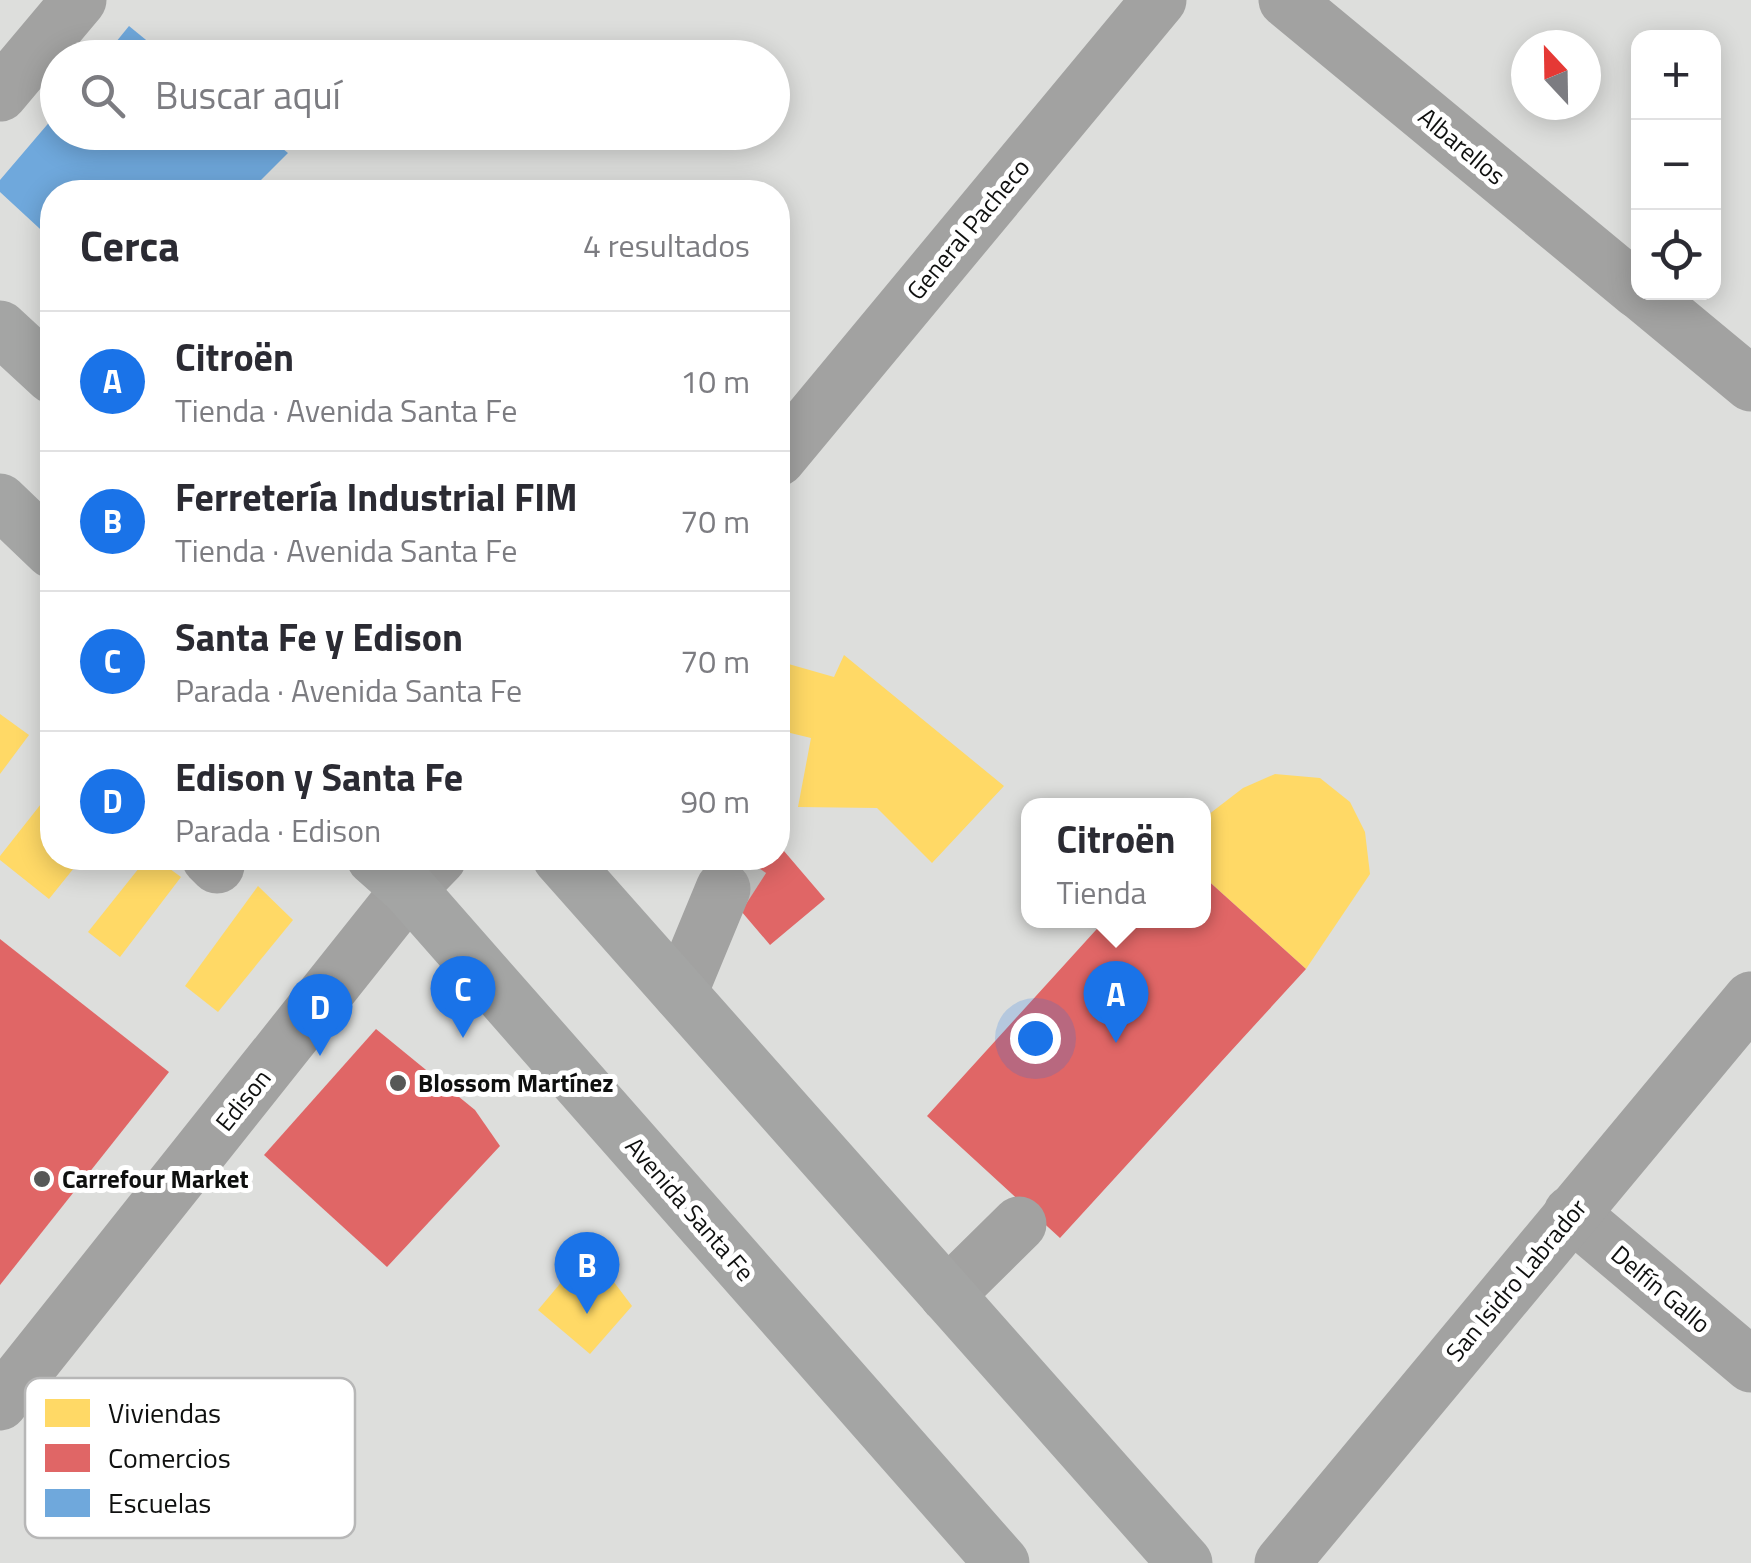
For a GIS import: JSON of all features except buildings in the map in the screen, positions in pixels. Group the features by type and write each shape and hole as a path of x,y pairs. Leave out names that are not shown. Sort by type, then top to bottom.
{"main road":[{"path":"0,328 40,365"},
{"path":"0,501 40,539"},
{"name":"Avenida Santa Fe","path":"409,870 1002,1563"},
{"path":"571,870 1186,1563"}],"street":[{"path":"45,40 78,0"},
{"name":"General Pacheco","path":"790,444 1159,0"},
{"name":"Albarellos","path":"1286,0 1631,285"},
{"path":"0,94 40,46"},
{"name":"Albarellos","path":"1649,300 1751,384"},
{"name":"Edison","path":"0,1403 405,870"},
{"path":"680,993 722,889"},
{"name":"San Isidro Labrador","path":"1282,1563 1751,999"},
{"name":"Delfín Gallo","path":"1572,1212 1751,1366"},
{"path":"948,1295 1020,1224"}],"tunnel":[{"path":"723,889 735,870"}],"place":[{"name":"Santa Fe y Edison","path":"463,1038"},
{"name":"Citroën","path":"1116,1043"},
{"name":"Edison y Santa Fe","path":"320,1056"},
{"name":"Blossom Martínez","path":"398,1083"},
{"name":"Carrefour Market","path":"42,1179"},
{"name":"Ferretería Industrial FIM","path":"587,1314"}]}
